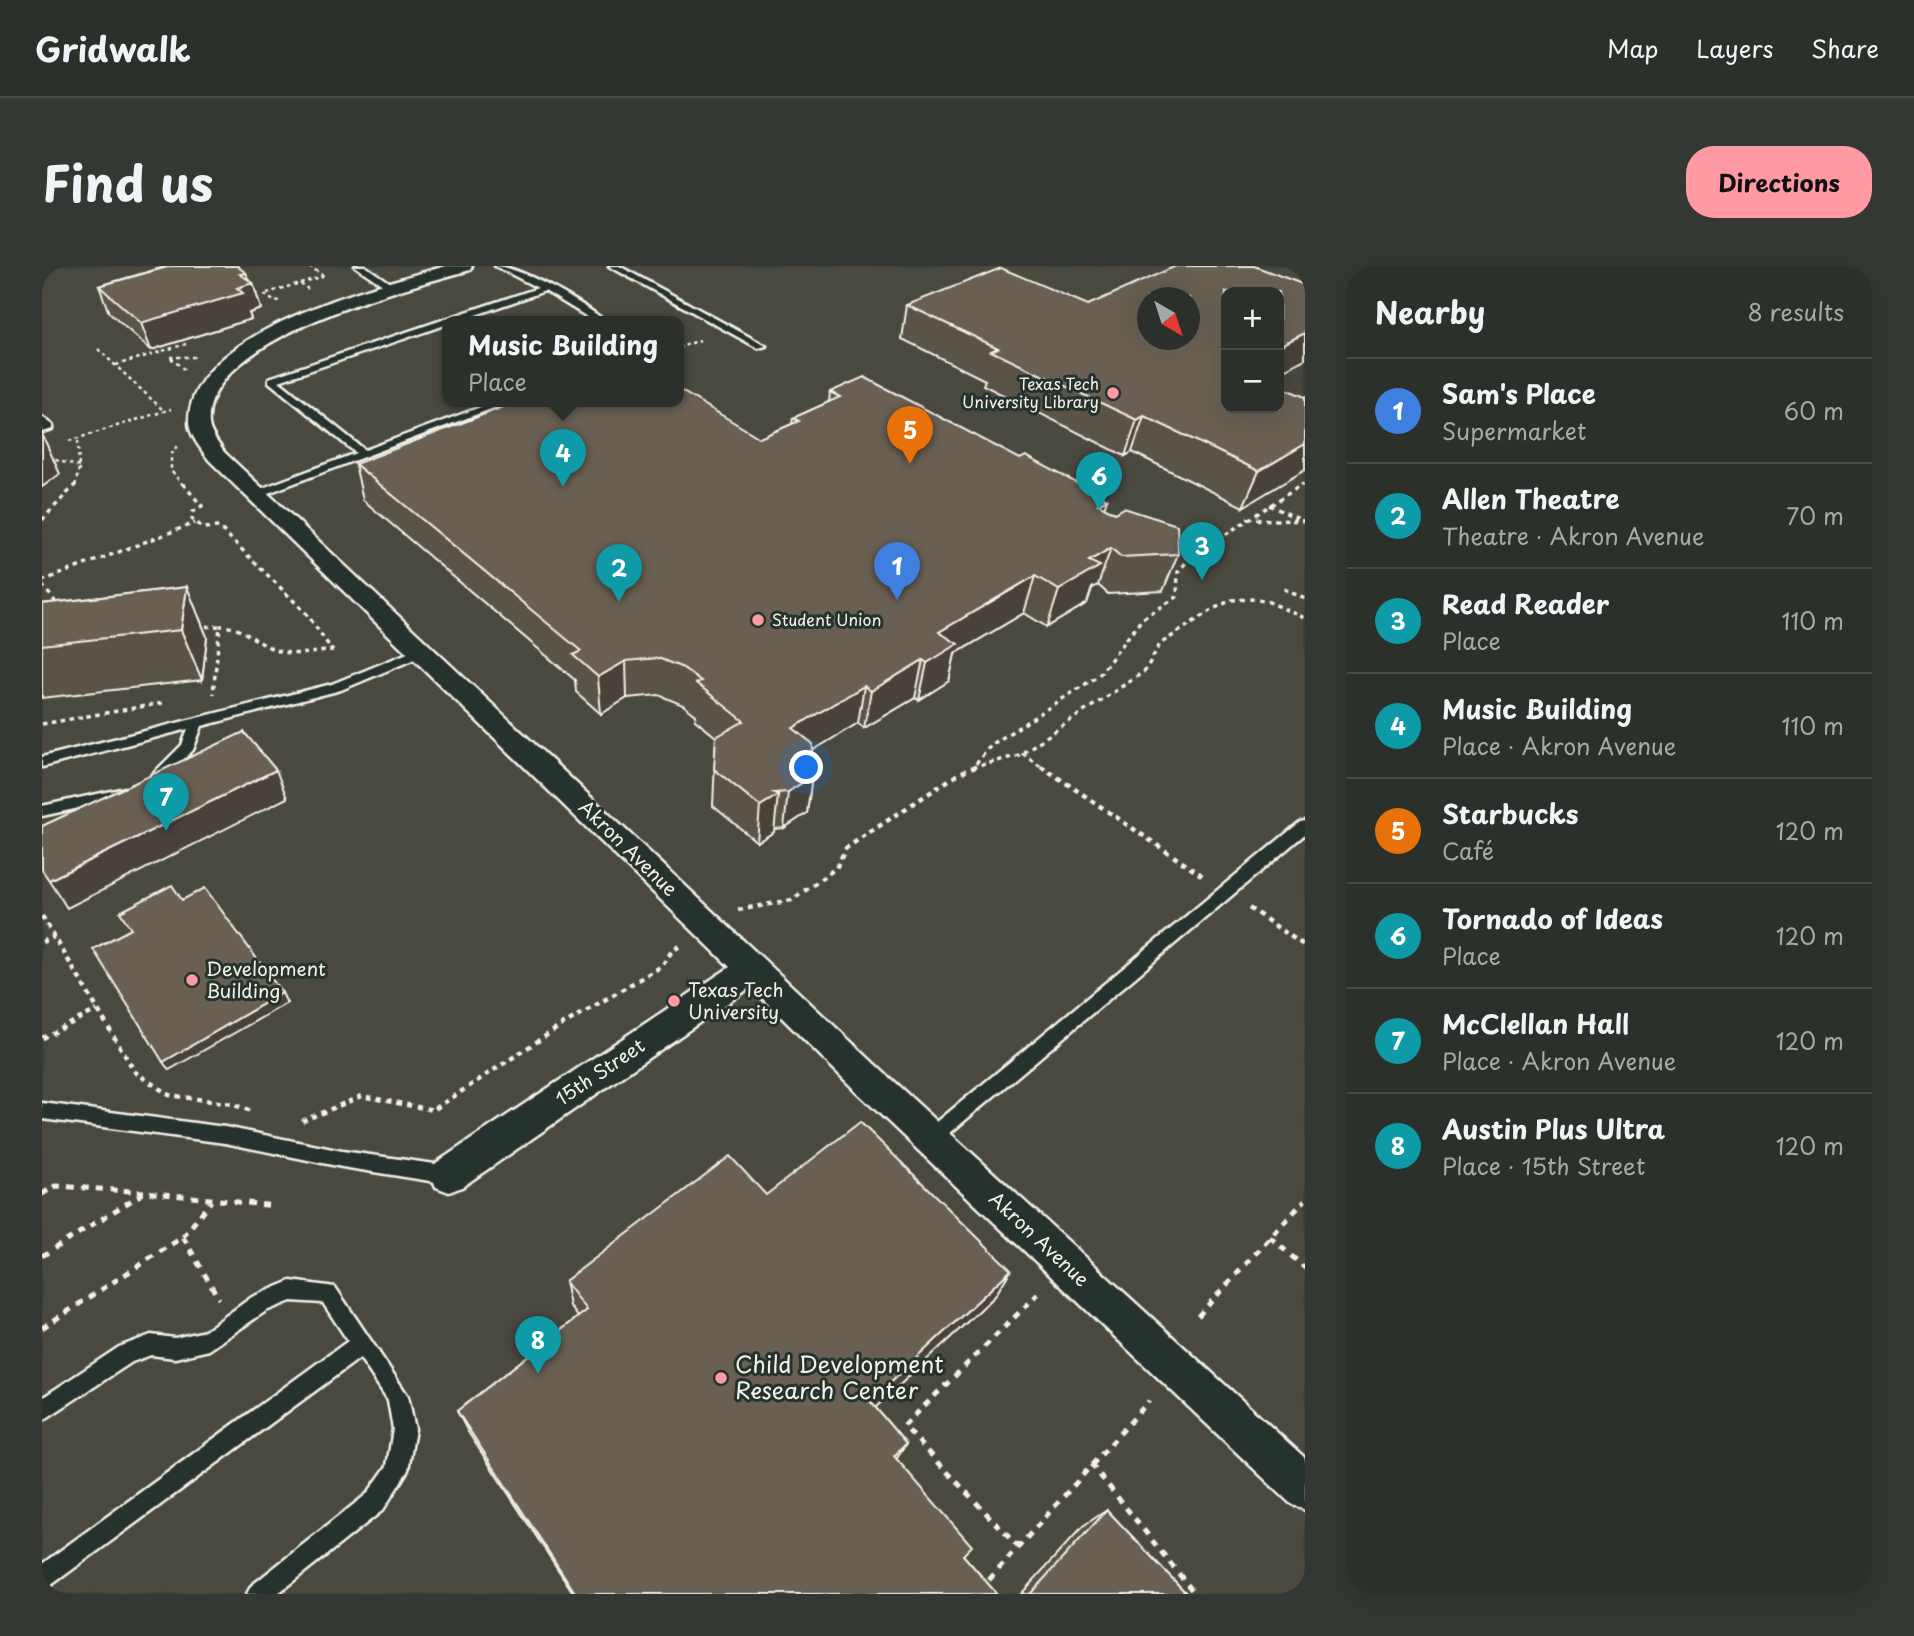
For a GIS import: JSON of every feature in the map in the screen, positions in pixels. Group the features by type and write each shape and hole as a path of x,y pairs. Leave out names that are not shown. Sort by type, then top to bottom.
{"street":[{"name":"Akron Avenue","path":"464,266 301,319 268,334 223,366 201,404 200,413 200,423 206,440 216,456 931,1139 1305,1488"},
{"name":"15th Street","path":"449,1175 752,969"}],"lane":[{"path":"359,266 393,288"},
{"path":"499,266 545,288 593,316"},
{"path":"613,266 761,345"},
{"path":"463,316 545,288"},
{"path":"364,454 272,380 442,323"},
{"path":"256,494 491,407"},
{"path":"42,420 49,427 42,429"},
{"path":"42,762 336,687 420,652"},
{"path":"42,811 126,792 161,776 188,747 197,722"},
{"path":"931,1139 1305,825"},
{"path":"42,1111 225,1135 342,1159 449,1175"},
{"path":"42,1410 126,1354 151,1345 175,1348 209,1340 259,1304 291,1291 328,1294 398,1396 404,1429 397,1470 375,1502 259,1594"},
{"path":"42,1578 361,1344"}],"path":[{"path":"275,302 264,294 323,276"},
{"path":"684,346 701,340"},
{"path":"116,365 186,344"},
{"path":"98,349 163,410"},
{"path":"163,351 192,376"},
{"path":"66,442 163,410 174,409 173,417"},
{"path":"176,436 178,443 171,455 171,471 202,506 193,512 192,519 203,528 219,527 306,613 332,650 288,653 272,649 234,625 188,628"},
{"path":"42,520 78,483 78,438"},
{"path":"42,456 80,467"},
{"path":"738,910 792,900 836,868 846,848 976,764 991,745 1098,676 1142,619 1177,597 1178,572 1191,557 1305,483"},
{"path":"1269,505 1304,521"},
{"path":"1247,519 1304,521"},
{"path":"68,613 42,583 195,523"},
{"path":"1284,589 1305,599"},
{"path":"976,764 1006,761 1023,753 1145,671 1160,644 1213,609 1232,600 1253,599 1269,602 1305,618"},
{"path":"201,696 214,694 220,626"},
{"path":"42,724 174,701"},
{"path":"1023,753 1305,946"},
{"path":"42,916 135,1072 152,1086 172,1096 242,1105 262,1118"},
{"path":"42,942 54,937"},
{"path":"295,1124 362,1096 433,1110 562,1025 662,966 672,951 680,946"},
{"path":"42,1038 97,1010"},
{"path":"42,1194 56,1186 145,1192 275,1206"},
{"path":"42,1256 145,1192"},
{"path":"42,1328 183,1237 211,1200"},
{"path":"1198,1316 1305,1200"},
{"path":"183,1237 234,1324"},
{"path":"1270,1237 1305,1268"},
{"path":"1018,1548 904,1426 1038,1294"},
{"path":"989,1580 1149,1401"},
{"path":"1091,1464 1195,1594"}],"shaded area":[{"name":"Texas Tech University","path":"42,266 1305,266 1305,1594 42,1594"}],"building":[{"path":"171,266 237,266 246,273 240,274 253,283 237,288 243,293 141,323 99,286"},
{"path":"1176,266 1254,266 1305,285 1305,333 1284,344 1284,287 1221,287 1221,413 1284,413 1284,388 1305,397 1305,444 1259,471 1144,416 1137,420 991,351 998,348 907,305 1001,268 1088,305"},
{"name":"Student Union","path":"864,377 1020,459 1026,456 1107,499 1098,504 1115,513 1124,508 1177,525 1178,554 1121,557 1111,548 1089,561 1100,566 1059,590 1035,576 939,632 958,644 927,663 923,660 871,691 864,686 793,728 813,744 812,776 788,792 774,793 778,795 760,806 714,769 716,737 744,721 696,683 701,681 683,668 658,658 626,661 598,677 573,655 581,651 355,464 503,407 684,407 684,393 760,438 799,421 793,418 840,397 830,392"},
{"path":"187,587 181,630 42,645 42,604"},
{"path":"244,732 276,770 49,880 42,870 42,826"},
{"name":"Development Building","path":"172,885 182,900 205,888 282,993 163,1062 93,949 131,929 120,912"},
{"name":"Child Development Research Center","path":"860,1122 1011,1270 870,1401 906,1444 894,1456 972,1546 963,1555 997,1594 576,1594 457,1411 587,1310 565,1281 730,1156 766,1195"},
{"path":"1107,1510 1187,1594 1030,1594"}],"place":[{"name":"Texas Tech University Library","path":"1113,393"},
{"name":"Starbucks","path":"910,464"},
{"name":"Music Building","path":"563,487"},
{"name":"Tornado of Ideas","path":"1099,510"},
{"name":"Read Reader","path":"1202,580"},
{"name":"Sam's Place","path":"897,600"},
{"name":"Allen Theatre","path":"619,602"},
{"name":"Student Union","path":"758,620"},
{"name":"McClellan Hall","path":"166,831"},
{"name":"Development Building","path":"192,980"},
{"name":"Texas Tech University","path":"674,1001"},
{"name":"Austin Plus Ultra","path":"538,1374"},
{"name":"Child Development Research Center","path":"721,1378"}]}
